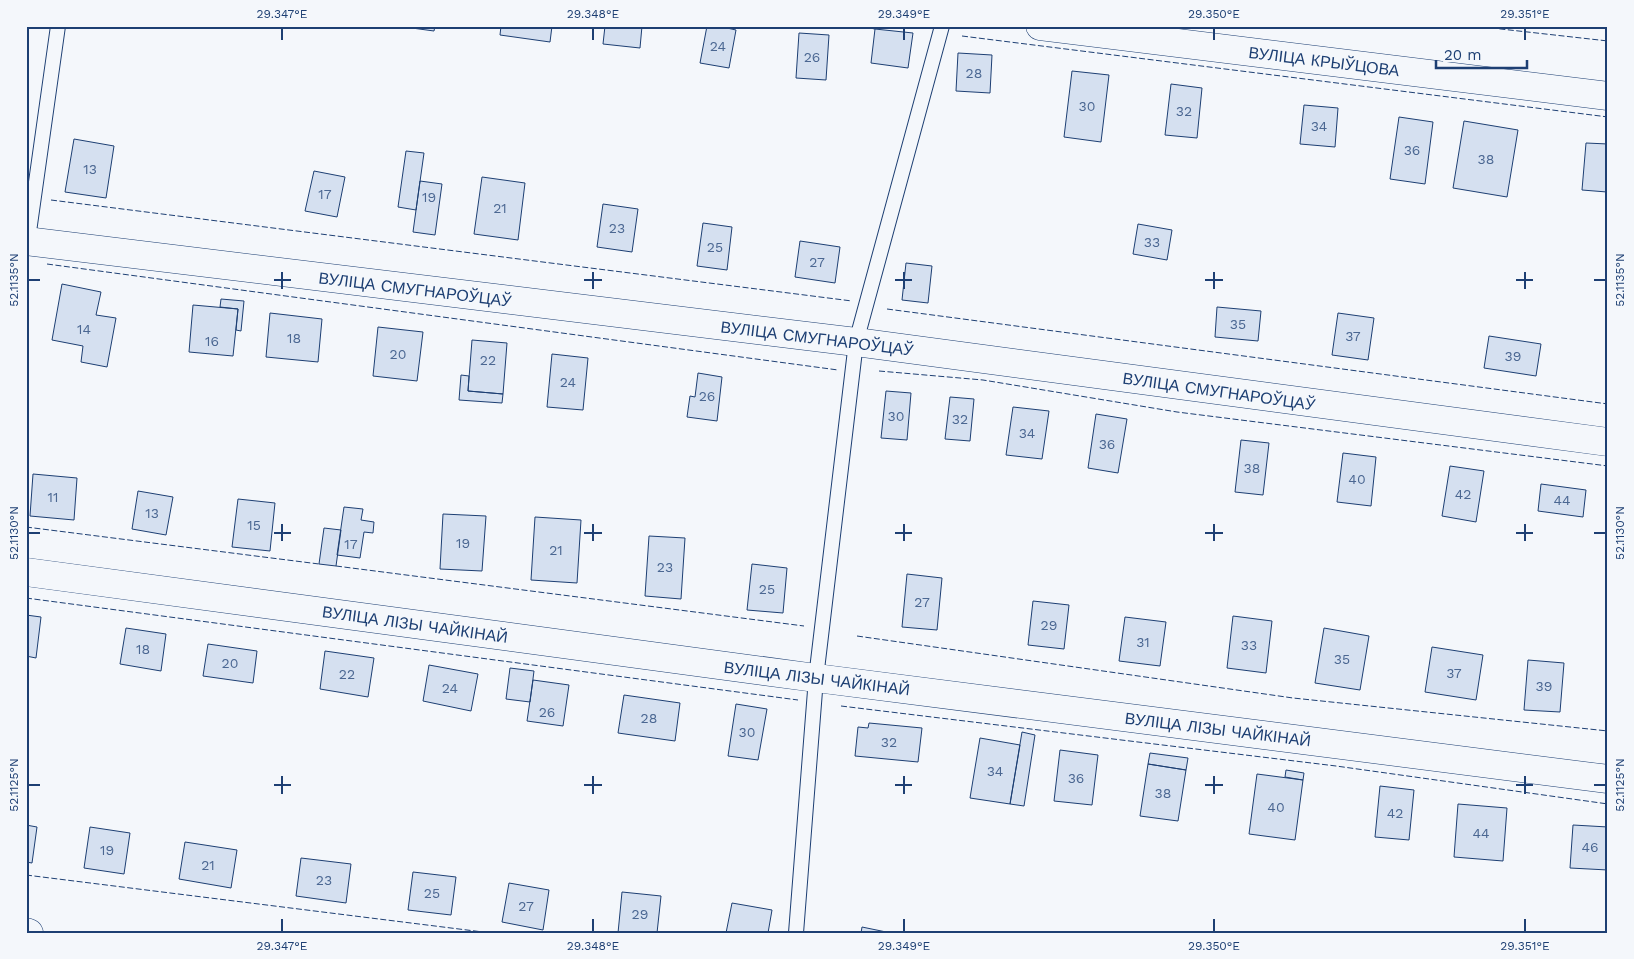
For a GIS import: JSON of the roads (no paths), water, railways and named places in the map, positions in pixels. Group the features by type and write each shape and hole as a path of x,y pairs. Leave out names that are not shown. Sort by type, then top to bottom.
{"street":[{"name":"ВУЛІЦА КРЫЎЦОВА","path":"1040,26 1608,96"},
{"name":"ВУЛІЦА СМУГНАРОЎЦАЎ","path":"27,245 856,342 1608,442"},
{"name":"ВУЛІЦА ЛІЗЫ ЧАЙКІНАЙ","path":"26,572 816,678 1608,779"}],"lane":[{"path":"27,245 58,26"},
{"path":"796,933 816,678 856,342 942,26"}]}
